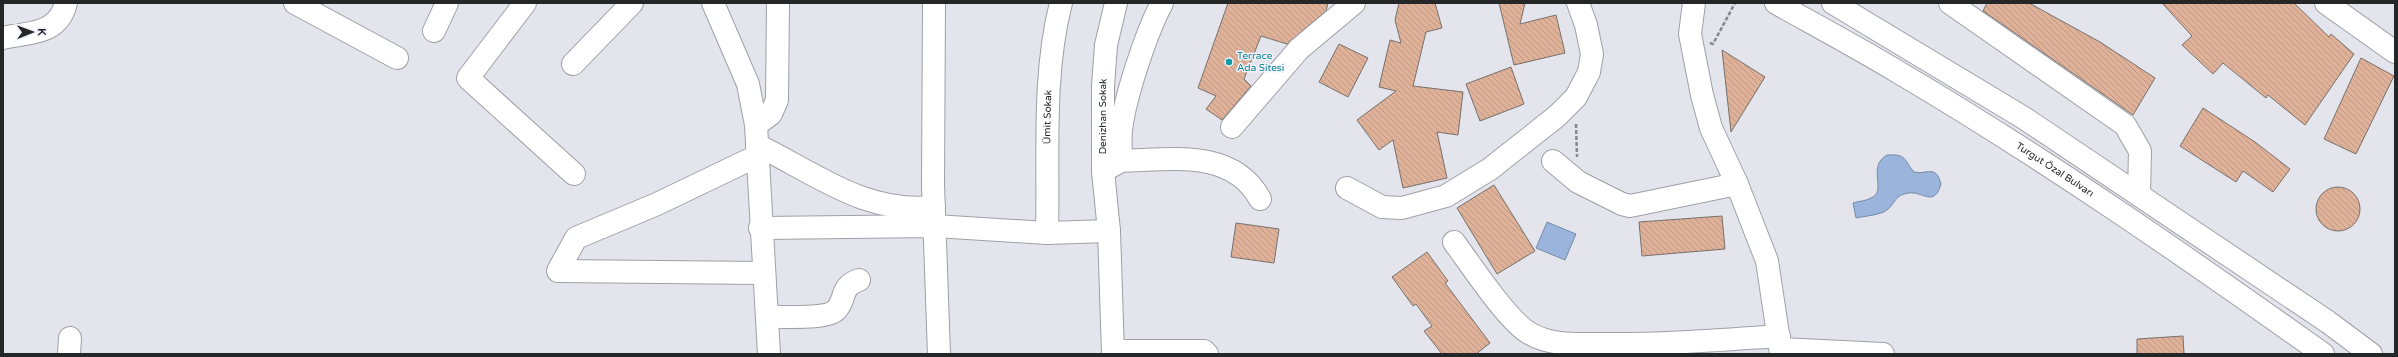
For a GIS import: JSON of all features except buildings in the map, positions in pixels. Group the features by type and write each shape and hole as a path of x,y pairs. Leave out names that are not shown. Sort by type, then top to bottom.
{"main road":[{"path":"3,38 50,28 60,18 66,3"},
{"path":"295,3 397,58"},
{"path":"434,31 447,3"},
{"path":"525,3 468,78 574,174"},
{"path":"573,64 632,3"},
{"path":"713,3 748,84 757,142 760,228 769,354"},
{"path":"763,274 558,271 576,238 657,204 757,142 777,100 778,3"},
{"path":"934,3 935,217 938,354"},
{"name":"Ümit Sokak","path":"1047,233 1049,94 1054,32 1061,3"},
{"name":"Denizhan Sokak","path":"1113,353 1109,231 1112,166 1103,86 1106,45 1116,3"},
{"path":"1162,3 1144,49 1126,105 1112,166 1184,159 1209,161 1230,169 1252,184 1260,199"},
{"path":"1232,127 1299,49 1354,3"},
{"path":"1346,188 1382,207 1402,208 1446,196 1490,169 1557,116 1576,97 1590,72 1592,54 1586,26 1578,3"},
{"name":"Turgut Özal Bulvarı","path":"1776,3 1898,72 2009,140 2131,221 2314,352"},
{"path":"1833,3 2024,118 2328,322 2371,354"},
{"path":"1950,3 2124,125 2140,151 2139,194"},
{"path":"2326,3 2395,52"},
{"path":"1689,5 1690,34 1702,95 1711,128 1737,184 1767,261 1780,346"},
{"path":"757,142 854,196 877,204 897,207 935,217 1047,233 1109,231"},
{"path":"1553,161 1578,182 1622,204 1630,206 1737,184"},
{"path":"760,228 935,217"},
{"path":"1454,242 1514,320 1528,333 1543,340 1562,343 1638,345 1780,346 1883,354"},
{"path":"766,316 827,315 833,313 840,304 845,289 859,280"},
{"path":"1113,353 1204,351 1207,354"}],"path":[{"path":"1723,26 1735,3"},
{"path":"1576,97 1578,182"}],"water":[{"path":"1887,155 1898,155 1904,158 1914,172 1934,172 1939,178 1941,184 1938,191 1931,197 1914,193 1904,194 1898,197 1884,212 1856,218 1853,203 1869,199 1876,195 1878,190 1878,166 1881,160"},
{"path":"1547,222 1576,234 1565,260 1536,248"}],"place":[{"name":"Terrace Ada Sitesi","path":"1229,62"}]}
